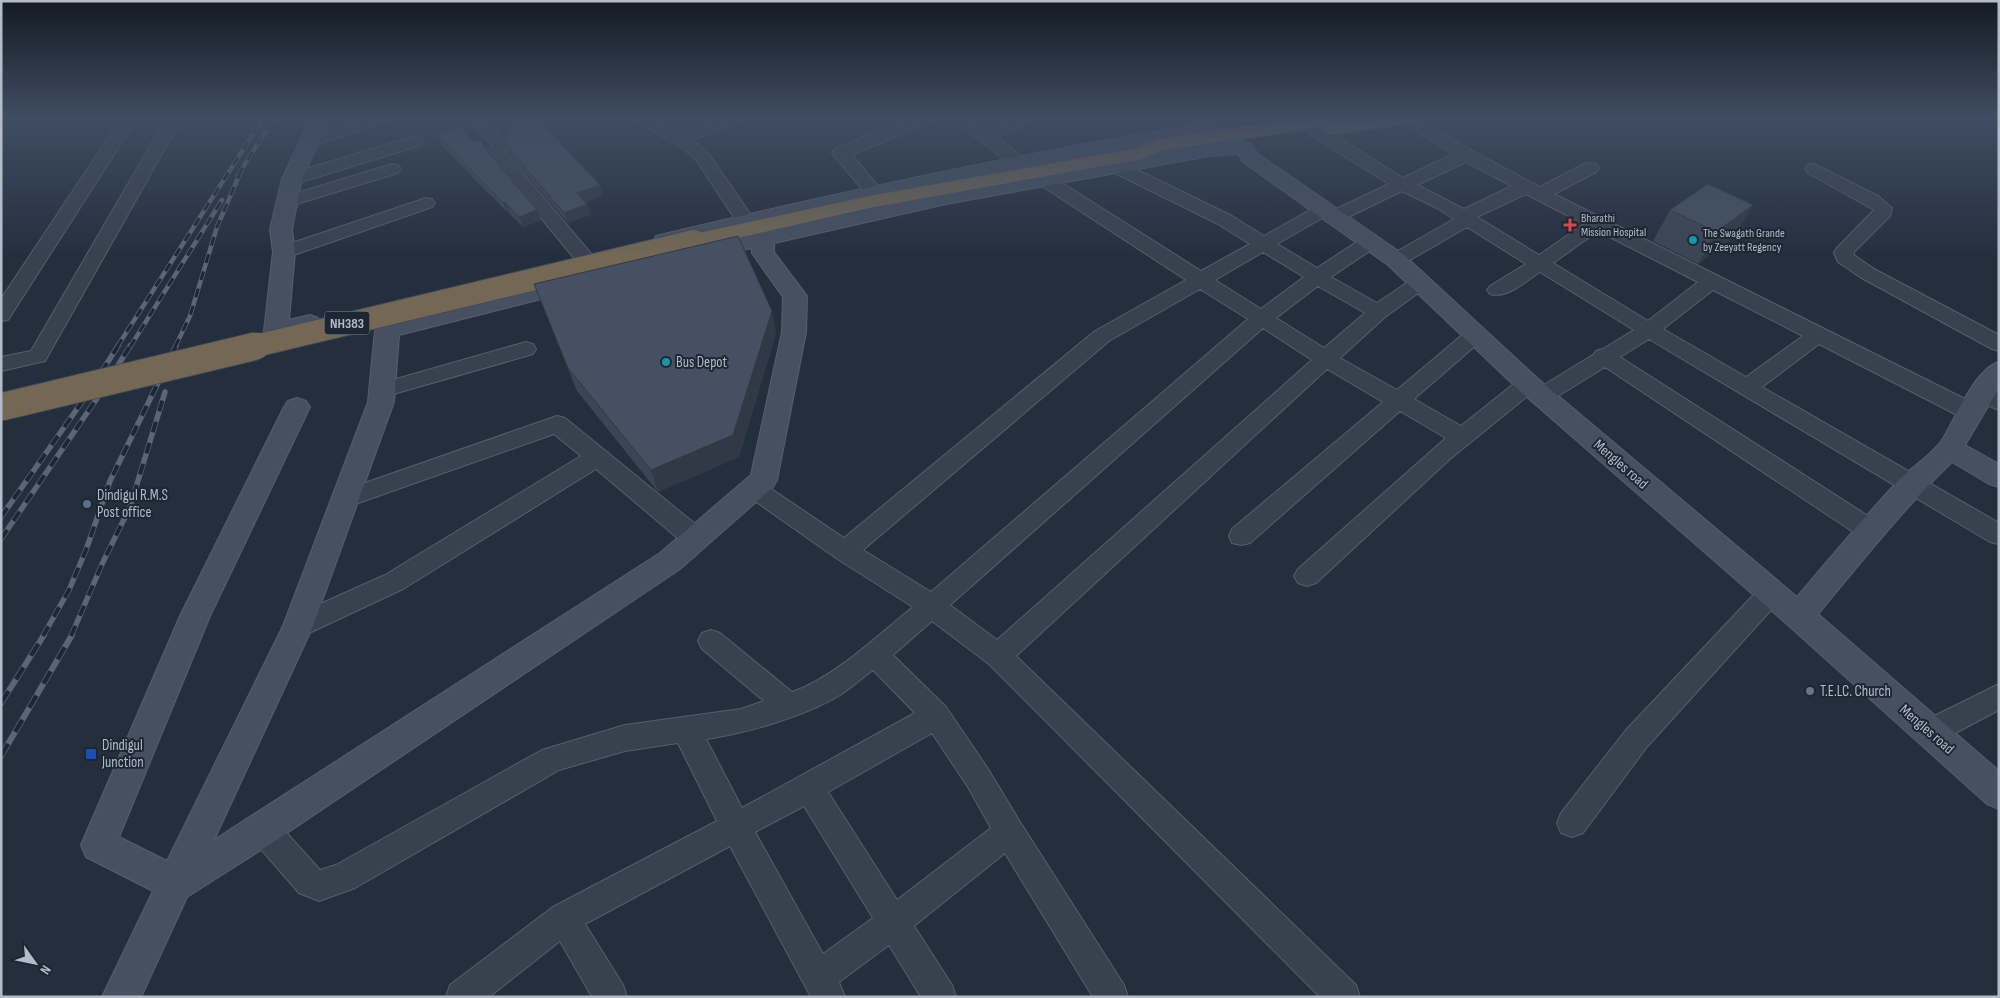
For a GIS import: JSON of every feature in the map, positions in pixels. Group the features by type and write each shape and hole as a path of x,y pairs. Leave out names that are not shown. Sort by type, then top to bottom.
{"highway":[{"name":"NH383","path":"1,407 694,241 869,202 1109,164"}],"main road":[{"path":"299,164 292,179 281,229 284,252 276,331 386,318 757,228 874,192 1010,164"},
{"path":"757,228 946,198 1045,180 1113,164"},
{"name":"Mengles road","path":"1258,164 1396,260 1535,390 1799,616 1999,793"},
{"path":"176,884 263,829 670,561 763,480 794,332 795,296 763,253 763,243 757,228"},
{"path":"386,318 586,260 663,251"},
{"path":"121,997 298,626 381,402 386,318"},
{"path":"1799,616 1870,530 1911,485 1950,449 1984,403 1999,370"},
{"path":"176,884 98,845 195,616 297,407"},
{"path":"1950,449 1999,477"}],"street":[{"path":"1,315 100,164"},
{"path":"1,364 38,356 148,164"},
{"path":"292,179 342,164"},
{"path":"511,164 586,260"},
{"path":"707,164 757,228"},
{"path":"851,164 874,192"},
{"path":"1122,164 1225,220 1378,312"},
{"path":"1368,164 1401,184 1443,204 1649,330 1999,535"},
{"path":"845,551 1102,336 1264,243 1328,213 1447,164"},
{"path":"1483,164 1818,335 1984,403"},
{"path":"1396,260 1466,218 1590,168"},
{"path":"287,202 392,169"},
{"path":"1814,169 1872,200 1883,208 1883,212 1846,249 1844,253 1845,258 1867,273 1999,344"},
{"path":"1045,180 1094,213 1326,359 1462,437"},
{"path":"284,252 426,203"},
{"path":"1497,290 1541,263 1596,223"},
{"path":"263,829 310,882 320,886 344,876 552,759 625,738 741,721 806,699 830,687 875,654 932,606 1239,336 1317,277 1370,242"},
{"path":"1307,576 1462,437 1535,390 1603,356 1649,330 1712,281"},
{"path":"998,656 1378,312 1421,282"},
{"path":"1241,536 1475,334"},
{"path":"1747,387 1818,335"},
{"path":"383,390 526,349"},
{"path":"1603,356 1870,530"},
{"path":"347,498 557,424 696,539"},
{"path":"298,626 394,582 597,457"},
{"path":"753,488 845,551 932,606 998,656 1344,997"},
{"path":"1572,823 1636,739 1771,593"},
{"path":"710,641 788,705"},
{"path":"875,654 936,716 978,778 1112,997"},
{"path":"1930,732 1999,696"},
{"path":"462,997 564,918 809,788 936,716"},
{"path":"686,730 736,827 824,987 893,923 1010,832"},
{"path":"809,788 940,997"},
{"path":"564,918 611,997"}],"building":[{"path":"465,164 498,164 537,210 519,217 505,202 503,203"},
{"path":"522,164 580,164 600,185 577,193 587,204 564,213"},
{"path":"1708,184 1753,205 1716,232 1670,210"},
{"name":"Bus Depot","path":"738,236 772,311 733,435 651,470 568,368 534,284"}],"railway":[{"path":"117,347 234,164"},
{"path":"238,175 245,164"},
{"path":"175,347 190,316 217,227 241,171"},
{"path":"130,347 222,200"},
{"path":"1,517 84,399 118,346"},
{"path":"1,539 102,391 130,346"},
{"path":"43,636 69,590 86,550 110,481 176,346"},
{"path":"71,636 103,562 130,507 165,392"},
{"path":"1,703 44,635"},
{"path":"1,756 72,635"}],"place":[{"name":"Bharathi Mission Hospital","path":"1570,225"},
{"name":"The Swagath Grande by Zeeyatt Regency","path":"1693,240"},
{"name":"Bus Depot","path":"666,362"},
{"name":"Dindigul R.M.S Post office","path":"87,504"},
{"name":"T.E.LC. Church","path":"1810,691"},
{"name":"Dindigul Junction","path":"91,754"}]}
